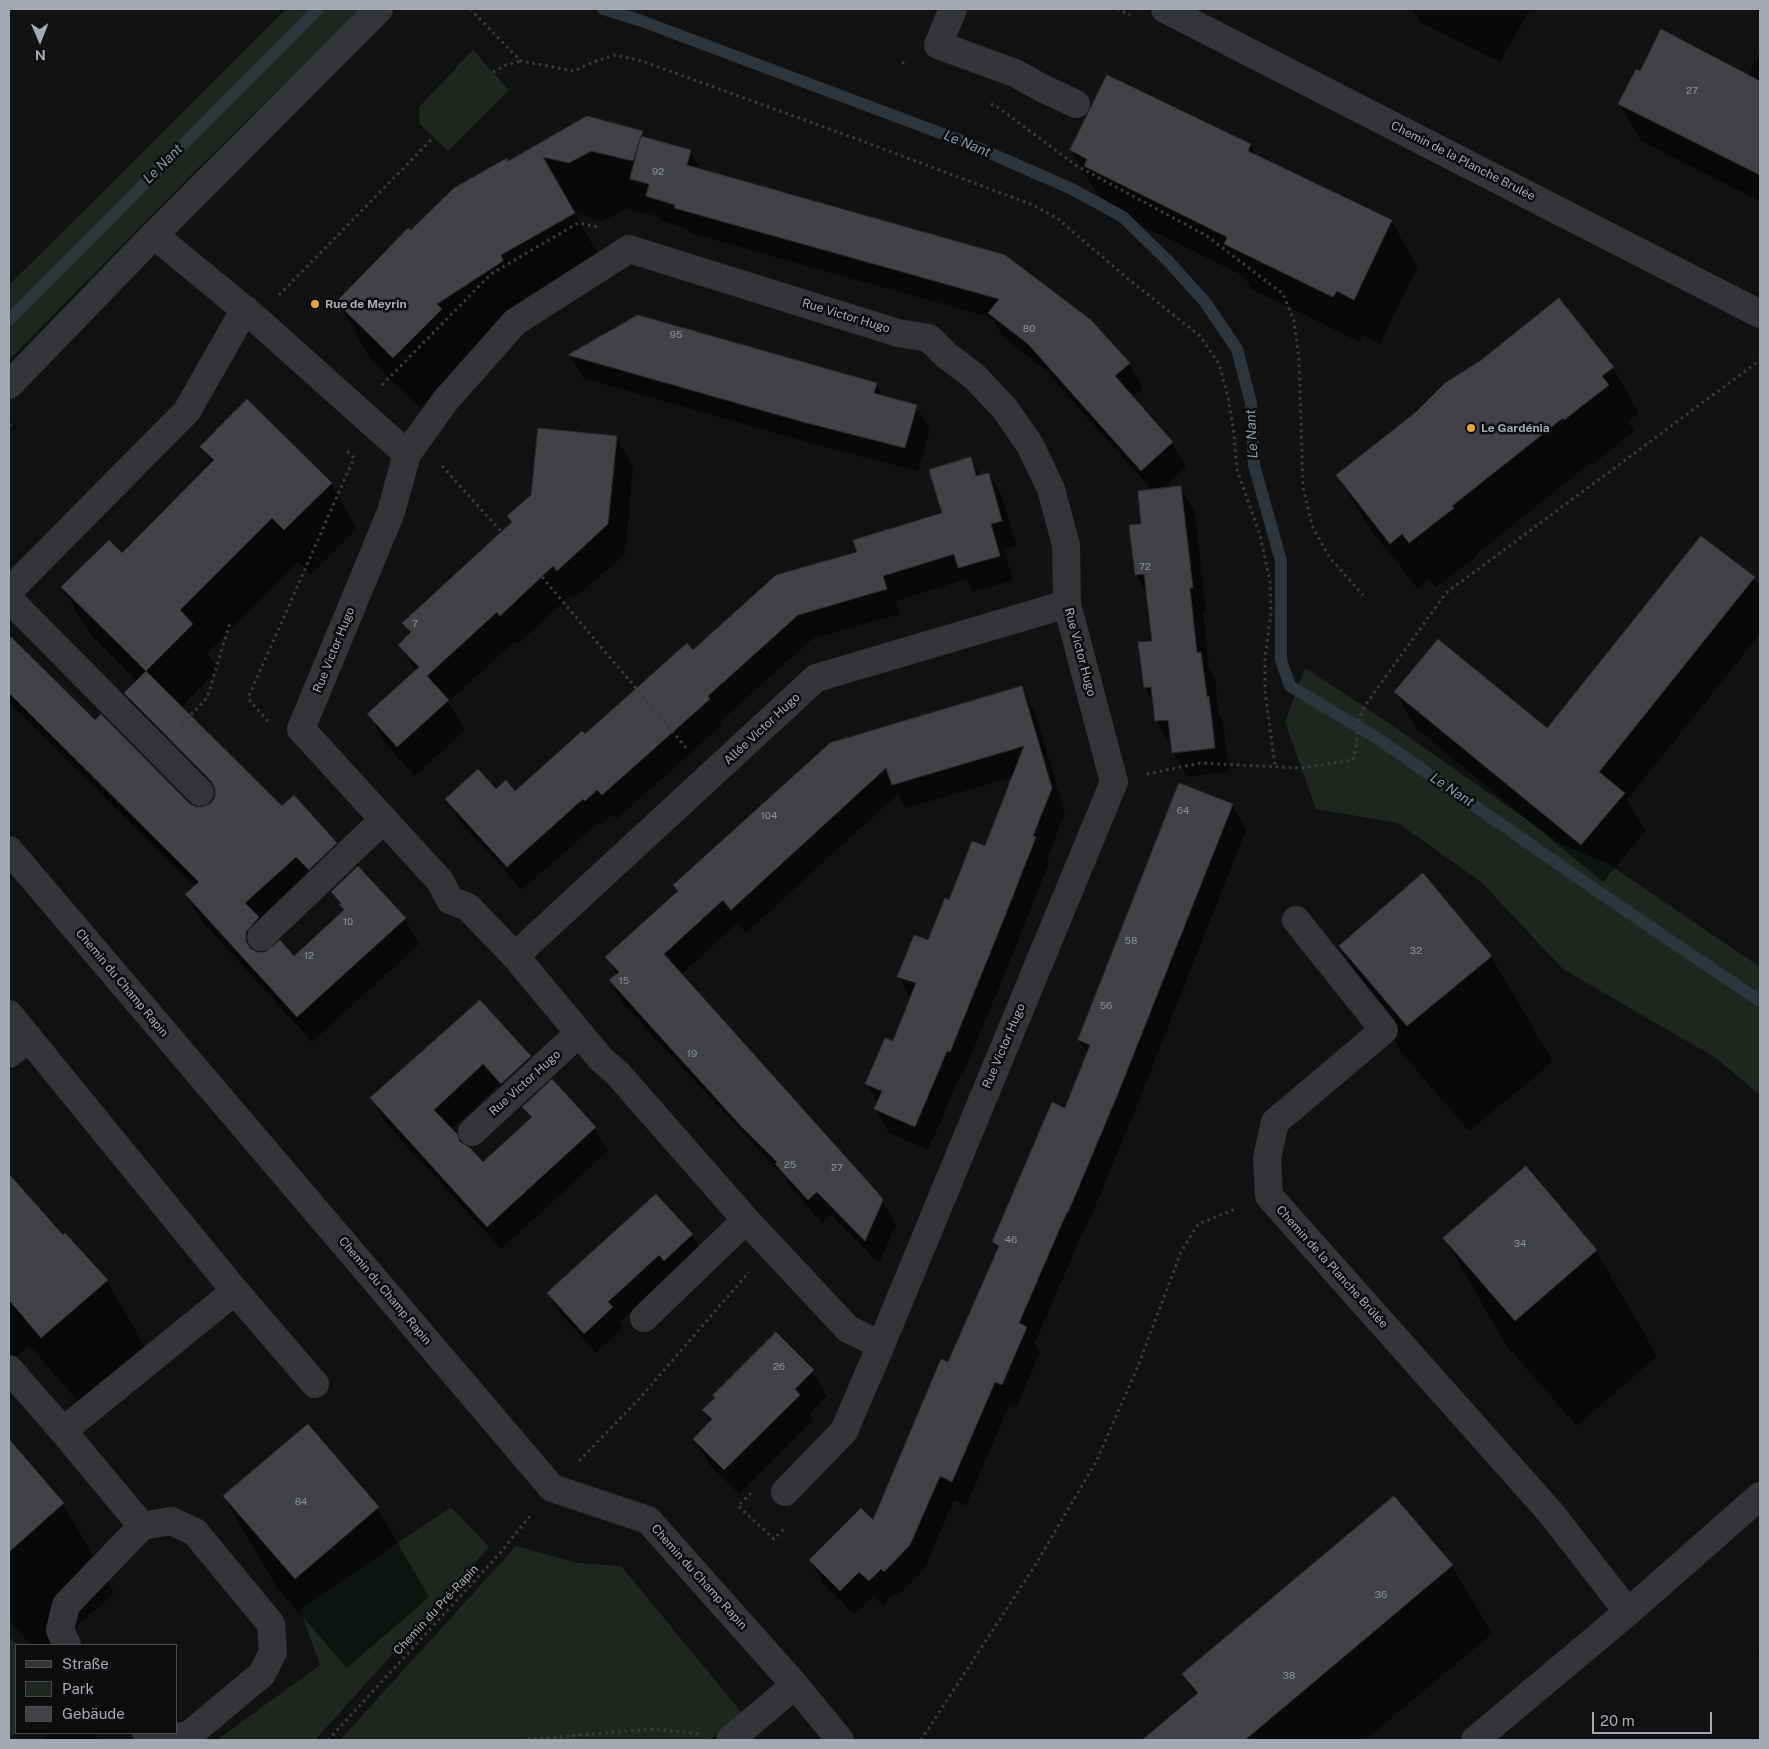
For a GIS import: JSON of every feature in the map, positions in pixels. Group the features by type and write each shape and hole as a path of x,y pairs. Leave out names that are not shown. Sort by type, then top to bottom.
{"street":[{"path":"9,384 379,9"},
{"path":"953,9 938,45 1015,73 1076,104"},
{"name":"Chemin de la Planche Brulée","path":"1165,9 1760,313"},
{"path":"154,235 250,314 407,454"},
{"name":"Rue Victor Hugo","path":"785,1492 844,1431 880,1345 1114,782 1067,604 1066,545 1051,489 1030,446 1005,409 975,377 929,338 898,333 629,249 515,322 445,400 407,454 391,512 301,729 440,881 450,900 468,906 515,956 578,1034 618,1074 746,1220 848,1329 880,1345"},
{"path":"9,591 187,411 250,314"},
{"path":"9,599 200,792"},
{"name":"Allée Victor Hugo","path":"515,956 816,678 1067,604"},
{"path":"261,937 383,820"},
{"name":"Chemin du Champ Rapin","path":"11,856 552,1488 648,1520 795,1685 840,1740"},
{"name":"Chemin de la Planche Brûlée","path":"1296,920 1384,1030 1275,1122 1267,1158 1269,1196 1550,1512 1628,1612"},
{"path":"9,1014 19,1046 315,1384"},
{"name":"Rue Victor Hugo","path":"472,1132 578,1034"},
{"path":"644,1318 746,1220"},
{"path":"63,1431 235,1291"},
{"path":"9,1369 142,1526"},
{"path":"1475,1740 1628,1612 1760,1496"},
{"path":"67,1644 60,1630 66,1605 142,1526 171,1521 196,1532 271,1624 273,1652 262,1674 189,1735 164,1739 149,1734"},
{"path":"732,1739 795,1685"}],"path":[{"path":"470,9 521,61"},
{"path":"493,72 506,65 521,61 574,71 593,62 616,55 642,62 846,135 1033,206 1057,218 1127,278 1200,336 1219,364 1228,397 1237,470 1260,535 1270,582 1271,613 1264,657 1265,691 1275,766"},
{"path":"902,62 911,66"},
{"path":"990,104 999,108 1077,166 1207,236 1283,294 1294,321 1300,360 1303,488 1313,528 1330,558 1363,595"},
{"path":"250,314 433,138"},
{"path":"358,410 491,274 578,223 604,228"},
{"path":"1114,782 1200,763 1302,768 1353,760 1359,718 1366,704 1446,593 1760,360"},
{"path":"269,722 250,701 249,696 354,458 340,444"},
{"path":"439,463 507,538"},
{"path":"542,577 690,752"},
{"path":"192,714 207,698 230,623"},
{"path":"921,1740 1034,1566 1096,1462 1138,1366 1181,1252 1198,1224 1269,1196"},
{"name":"Chemin du Pré-Rapin","path":"328,1740 502,1552 552,1488 639,1399 751,1270 770,1244"},
{"path":"751,1493 738,1506 761,1528 774,1538 789,1524"},
{"path":"521,1740 654,1729 732,1739"}],"green space":[{"path":"286,9 361,9 192,174 9,360 9,285"},
{"path":"473,50 509,90 448,151 420,124 419,107"},
{"path":"1305,668 1383,719 1563,845 1607,863 1760,967 1760,1095 1716,1058 1563,969 1481,882 1398,823 1316,809 1285,722"},
{"path":"451,1507 489,1547 315,1740 217,1740 320,1665 300,1609"},
{"path":"516,1546 578,1563 621,1566 742,1713 710,1740 340,1740"},
{"path":"9,1620 30,1644 15,1644 15,1734 9,1738"}],"building":[{"path":"1661,29 1760,81 1760,175 1618,104 1636,69 1640,71"},
{"path":"1107,75 1251,144 1248,151 1392,220 1354,300 1337,291 1333,297 1224,244 1227,237 1084,166 1087,159 1070,150"},
{"path":"587,116 643,131 633,161 591,151 569,163 543,157 575,213 501,255 503,261 437,304 442,309 393,358 336,302 408,228 411,230 454,188 507,158 508,161"},
{"path":"641,136 691,150 687,165 1005,255 1091,320 1130,363 1115,376 1173,442 1141,471 1028,344 988,313 999,299 674,208 675,205 646,196 649,184 630,179"},
{"name":"Le Gardénia","path":"1559,298 1614,367 1602,376 1609,385 1564,420 1563,418 1452,506 1454,508 1409,543 1402,534 1390,544 1336,475 1416,412 1445,383 1480,361"},
{"path":"638,315 877,383 874,393 917,405 905,448 803,422 568,355"},
{"path":"247,399 332,483 284,530 272,518 180,610 193,624 146,671 61,587 109,540 122,553 214,460 200,447"},
{"path":"538,428 617,436 608,524 557,571 553,566 500,616 497,612 427,676 449,700 397,747 367,714 419,667 398,645 411,632 402,623 512,522 507,516 531,495"},
{"path":"971,457 976,476 989,473 1002,521 991,524 1000,556 958,568 954,554 883,576 887,589 798,615 708,696 710,699 602,795 597,790 585,801 583,799 507,867 445,799 478,769 496,789 506,780 515,791 582,731 585,734 687,643 693,650 776,575 857,552 853,540 942,513 929,470"},
{"path":"1181,486 1193,588 1190,588 1197,653 1201,652 1207,697 1209,696 1215,748 1172,753 1168,720 1155,721 1151,687 1144,688 1138,642 1152,641 1144,574 1135,575 1129,525 1141,524 1138,491"},
{"path":"1701,536 1755,577 1599,772 1625,793 1581,845 1394,692 1438,639 1547,728"},
{"path":"9,635 95,720 101,714 189,803 196,807 203,807 211,803 215,797 215,788 211,781 124,693 146,671 282,806 294,795 337,843 309,870 296,857 245,903 259,917 246,932 246,941 250,948 257,952 265,952 280,940 294,956 344,910 339,904 341,903 331,892 358,866 406,918 297,1017 185,894 199,882 9,693"},
{"path":"1022,686 1052,788 1033,836 1036,837 1003,921 950,1052 947,1051 915,1127 874,1109 882,1091 865,1084 885,1038 893,1041 916,983 897,977 914,935 928,940 945,898 949,900 972,841 985,846 1024,746 892,785 886,768 731,910 723,900 664,954 883,1200 865,1241 817,1192 808,1200 775,1164 777,1162 740,1125 609,980 619,972 605,957 678,891 673,885 830,743"},
{"path":"1179,783 1233,804 1119,1091 1019,1323 1027,1327 1002,1385 995,1382 952,1482 940,1476 910,1545 884,1572 881,1569 869,1581 859,1572 840,1591 809,1560 861,1508 873,1520 941,1359 948,1362 999,1246 992,1242 1052,1102 1065,1108 1090,1045 1078,1040"},
{"path":"1423,873 1492,956 1407,1026 1339,946"},
{"path":"480,1000 531,1056 501,1084 483,1064 434,1110 457,1134 460,1142 469,1147 483,1162 532,1117 522,1107 552,1079 596,1127 487,1227 370,1098"},
{"path":"1526,1166 1597,1250 1515,1321 1443,1238"},
{"path":"9,1174 63,1235 65,1233 108,1280 41,1338 9,1300"},
{"path":"656,1194 693,1234 664,1261 659,1255 608,1302 613,1307 584,1334 547,1293"},
{"path":"776,1332 814,1370 795,1389 800,1395 724,1470 693,1439 712,1419 702,1410 715,1398 713,1395"},
{"path":"308,1424 379,1507 295,1579 223,1496"},
{"path":"9,1439 64,1503 9,1552"},
{"path":"1394,1496 1453,1565 1245,1740 1142,1740 1198,1693 1182,1674"}],"waterway":[{"name":"Le Nant","path":"9,320 318,9"},
{"name":"Le Nant","path":"603,9 639,20 967,143 1072,189 1123,217 1169,262 1205,302 1237,349 1251,403 1254,465 1281,561 1281,660 1290,686 1377,738 1760,1001"}],"place":[{"name":"Rue de Meyrin","path":"315,304"},
{"name":"Le Gardénia","path":"1471,428"}]}
